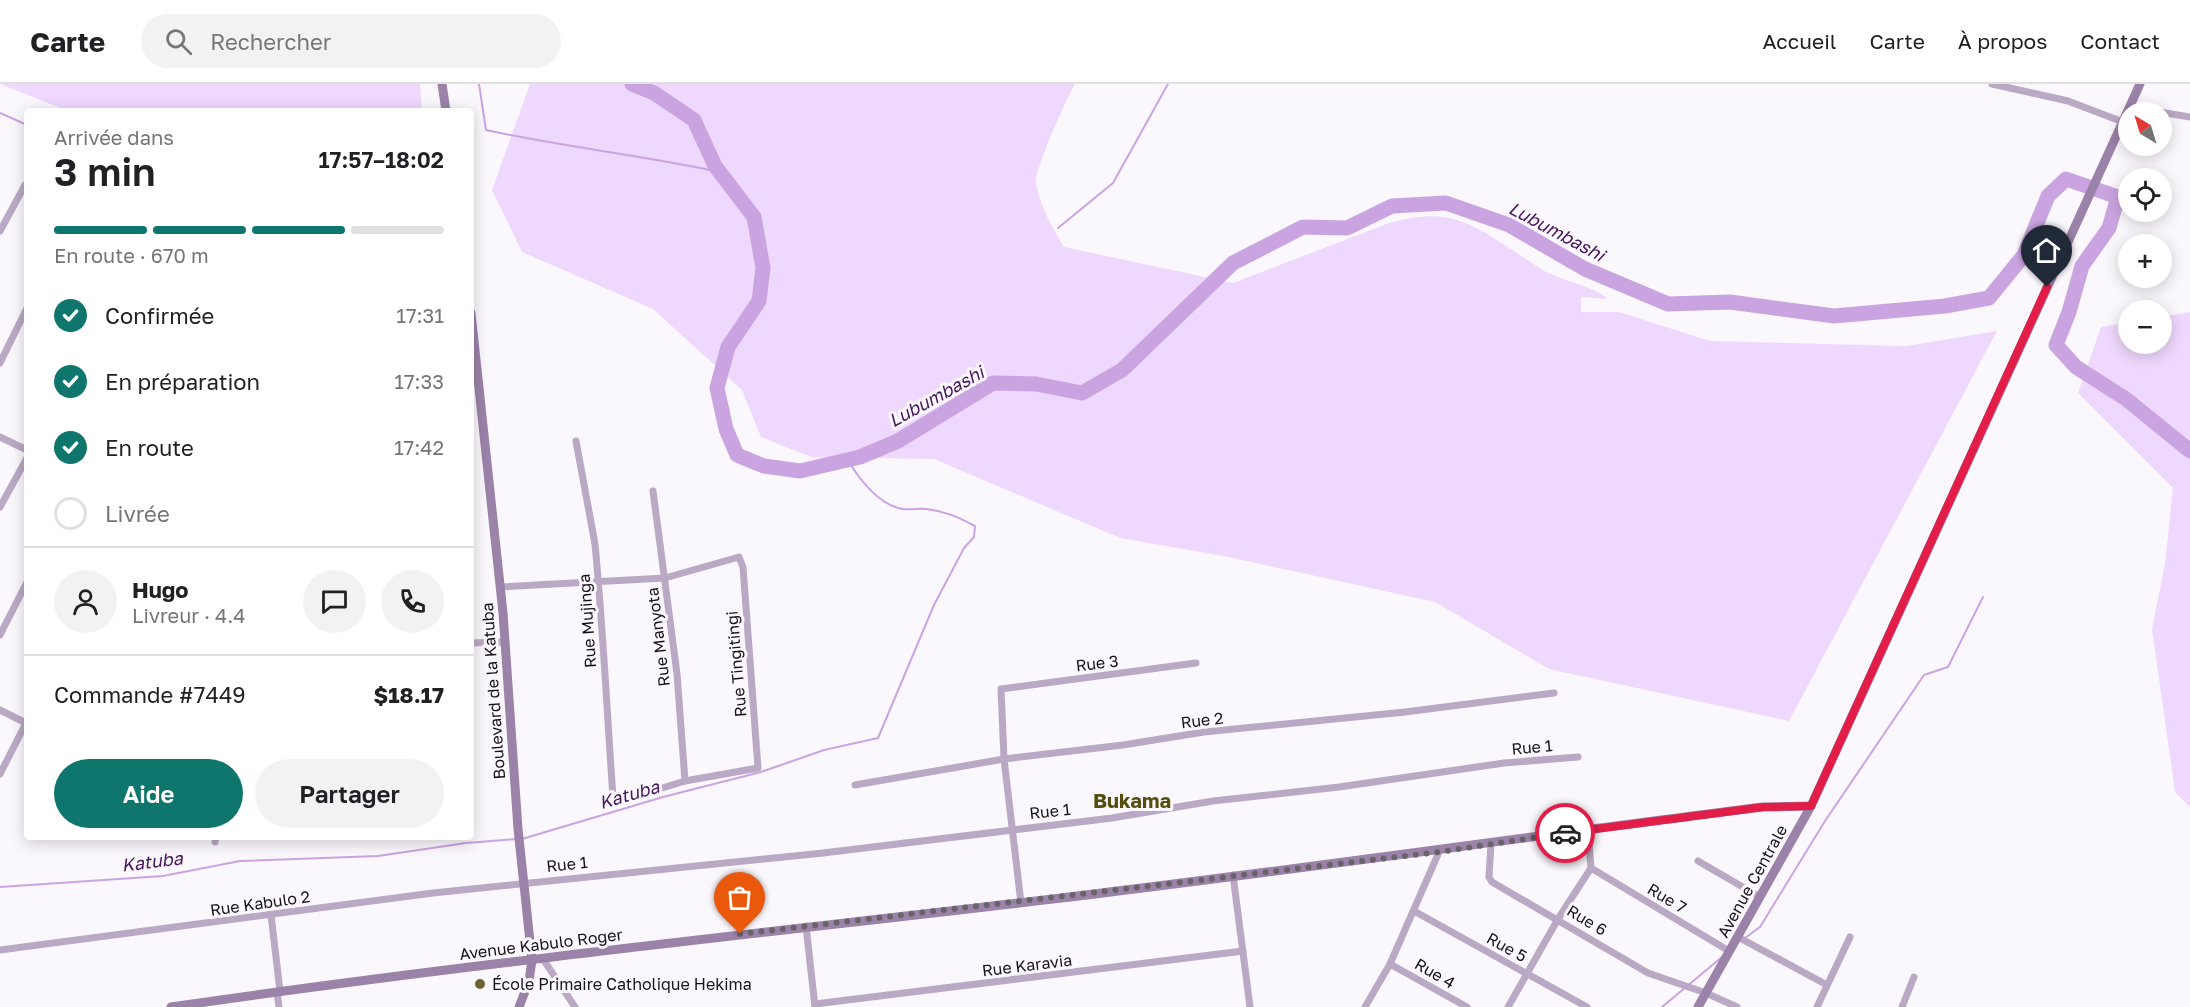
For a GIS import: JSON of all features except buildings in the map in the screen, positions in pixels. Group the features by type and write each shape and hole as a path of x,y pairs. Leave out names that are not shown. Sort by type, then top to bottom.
{"street":[{"path":"442,84 446,108"},
{"path":"1992,84 2067,101 2118,120"},
{"name":"Avenue Centrale","path":"2132,102 2140,84"},
{"path":"2172,114 2190,117"},
{"name":"Avenue Centrale","path":"1698,1007 1811,806 2118,130"},
{"path":"0,231 24,187"},
{"path":"0,363 24,314"},
{"name":"Boulevard de la Katuba","path":"474,374 500,587 518,828 532,960 529,981 519,1007"},
{"path":"0,437 24,449"},
{"name":"Rue Mujinga","path":"576,441 595,544 615,800 620,801 685,781"},
{"path":"0,507 24,463"},
{"name":"Rue Manyota","path":"653,491 677,674 685,781"},
{"name":"Rue Tingitingi","path":"665,578 739,557 742,567 758,768 685,781"},
{"path":"500,587 665,578"},
{"path":"0,635 24,588"},
{"path":"474,643 505,642"},
{"name":"Rue 3","path":"1004,759 1001,689 1196,663"},
{"name":"Rue 2","path":"855,785 1004,759 1123,745 1204,732 1404,712 1554,693"},
{"path":"0,710 24,721"},
{"path":"0,774 24,726"},
{"name":"Rue 1","path":"523,882 823,853 1112,818 1213,801 1339,787 1504,764 1578,757"},
{"path":"1004,759 1021,903"},
{"name":"Avenue Kabulo Roger","path":"171,1007 806,926 1021,903 1233,875 1439,852 1763,807 1811,806"},
{"path":"1508,1007 1558,919 1591,868 1588,830"},
{"name":"Rue 6","path":"1491,843 1489,877 1492,882 1648,973 1706,993 1737,1007"},
{"path":"1365,1007 1390,963 1439,852"},
{"path":"1698,861 1760,897"},
{"name":"Rue 7","path":"1591,868 1729,951"},
{"path":"1233,875 1250,1007"},
{"name":"Rue Kabulo 2","path":"0,950 523,882"},
{"name":"Rue 5","path":"1414,911 1587,1007"},
{"path":"271,915 279,1007"},
{"path":"806,926 815,1005"},
{"path":"1738,937 1827,986"},
{"path":"1817,1007 1850,937"},
{"name":"Rue Karavia","path":"815,1005 1243,951"},
{"path":"543,959 575,1007"},
{"name":"Rue 4","path":"1390,963 1467,1007"},
{"path":"1902,1007 1914,977"}],"shaded area":[{"path":"0,84 420,84 422,108 60,108"},
{"path":"530,84 1075,84 1045,150 1036,183 1043,209 1064,247 1233,283 1389,223 1428,216 1444,217 1472,226 1543,270 1606,297 1605,299 1581,297 1581,312 1619,312 1710,341 1906,346 1997,331 1789,721 1549,669 1435,602 1229,557 1120,538 934,459 811,457 761,437 742,390 653,309 522,252 492,190"},
{"path":"2190,312 2190,807 2175,792 2152,629 2165,564 2173,488 2078,393 2101,327 2118,324 2118,354 2172,354 2172,315"}],"waterway":[{"path":"479,84 486,130 720,172"},
{"name":"Lubumbashi","path":"632,84 654,93 694,120 715,166 754,217 763,268 759,301 728,347 717,388 726,429 737,455 764,466 800,471 860,457 898,441 993,383 1036,384 1082,393 1122,370 1233,263 1303,227 1347,228 1392,206 1446,203 1509,225 1585,269 1668,304 1730,302 1834,316 1945,306 1989,298 2024,255 2048,196 2066,179 2118,197 2109,228 2082,266 2069,312 2056,345 2076,367 2126,399 2190,451"},
{"path":"1058,228 1113,183 1168,84"},
{"path":"0,113 24,124"},
{"name":"Katuba","path":"522,839 663,797 761,772 824,750 878,738 934,605 964,548 974,537 975,526 939,511 901,509 890,505 869,489 848,460"},
{"path":"1745,938 1760,927 1825,821 1924,675 1948,667 1983,597"},
{"name":"Katuba","path":"0,887 163,876 240,861 378,856 466,843 516,839"},
{"path":"1662,1007 1722,957"}],"way so far":[{"path":"740,934 1021,903 1233,875 1439,852 1565,833"}],"place":[{"name":"École Primaire Catholique Hekima","path":"480,984"}],"district":[{"name":"Bukama","path":"1132,800"}],"route":[{"path":"1565,833 1763,807 1811,806 1940,527 2047,287"}]}
